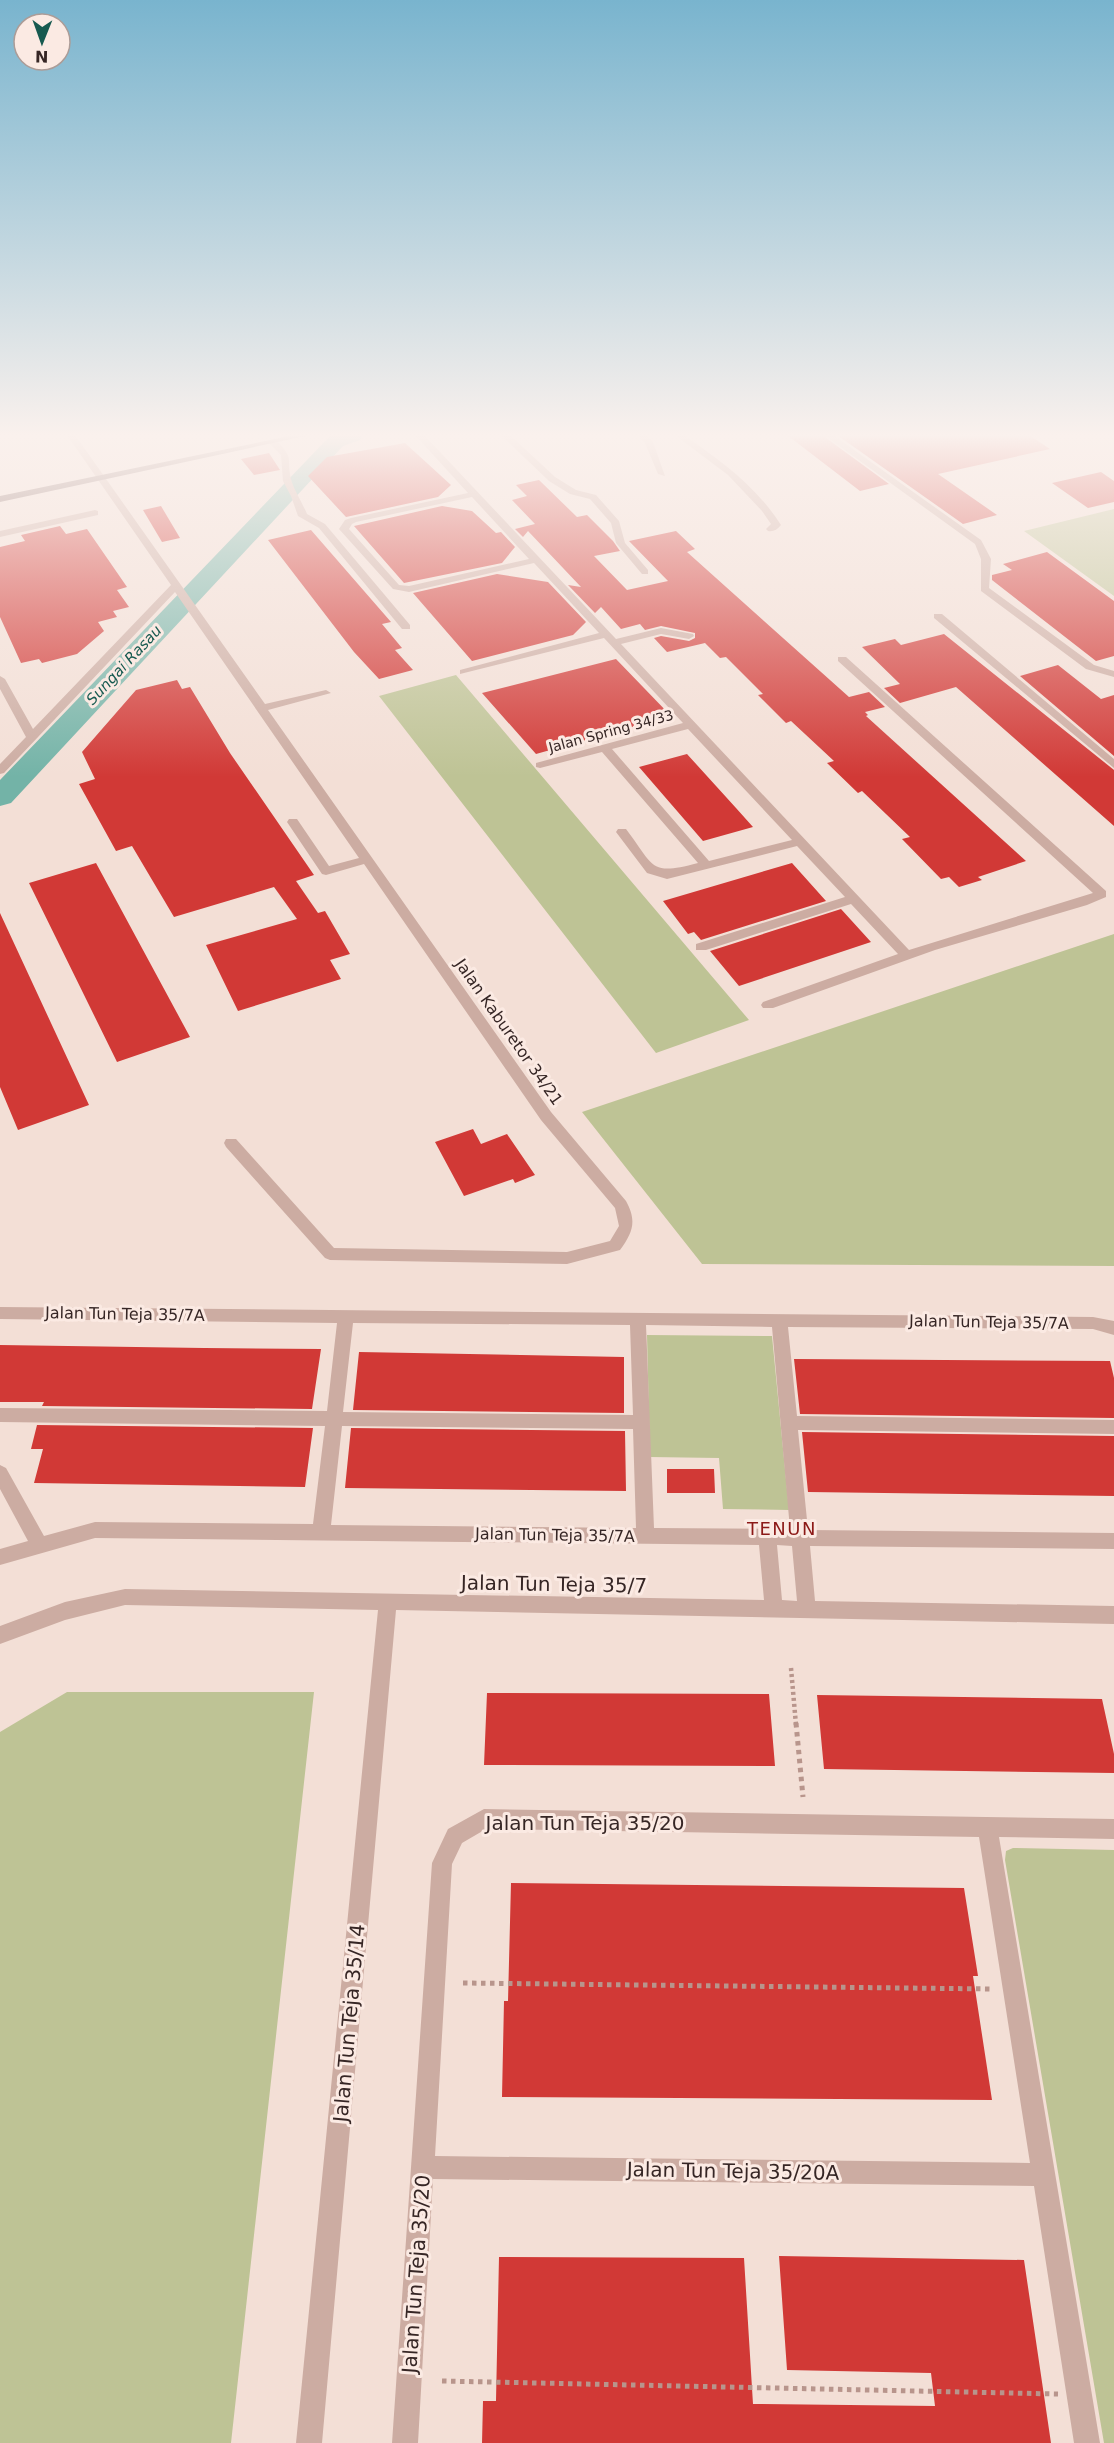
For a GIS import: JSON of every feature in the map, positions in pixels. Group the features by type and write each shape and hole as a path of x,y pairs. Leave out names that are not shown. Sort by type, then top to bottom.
{"street":[{"name":"Jalan Kaburetor 34/21","path":"149,549 263,708 546,1116 621,1205 628,1218 627,1229 615,1246 567,1258 330,1254 231,1143"},
{"path":"341,549 406,627"},
{"path":"362,549 396,587 409,589 536,560"},
{"path":"526,549 907,956"},
{"path":"626,549 645,572"},
{"path":"984,549 987,557 984,589 1090,667 1114,674"},
{"path":"0,771 175,586"},
{"path":"938,616 1114,765"},
{"path":"465,672 609,639 661,631 689,636"},
{"path":"842,659 1108,894"},
{"path":"0,679 32,737"},
{"path":"263,708 326,693"},
{"name":"Jalan Spring 34/33","path":"540,765 689,724"},
{"path":"605,748 707,866"},
{"path":"293,822 326,871 368,859"},
{"path":"622,832 651,870 667,875 800,842"},
{"path":"768,1005 907,956 1108,894"},
{"path":"701,948 855,898"},
{"name":"Jalan Tun Teja 35/7A","path":"0,1312 1094,1323 1114,1328"},
{"path":"321,1533 346,1316"},
{"path":"638,1319 645,1536"},
{"path":"779,1320 807,1610"},
{"path":"0,1415 641,1422"},
{"path":"790,1423 1114,1427"},
{"path":"0,1473 40,1546"},
{"name":"Jalan Tun Teja 35/7A","path":"0,1557 95,1530 1114,1541"},
{"path":"767,1537 774,1609"},
{"name":"Jalan Tun Teja 35/7","path":"0,1635 65,1611 125,1597 388,1604 1114,1615"},
{"name":"Jalan Tun Teja 35/14","path":"309,2443 388,1604"},
{"name":"Jalan Tun Teja 35/20","path":"405,2443 442,1863 455,1836 484,1819 1114,1829"},
{"path":"987,1827 1087,2443"},
{"name":"Jalan Tun Teja 35/20A","path":"423,2167 1044,2175"}],"path":[{"path":"790,1668 803,1797"},
{"path":"464,1983 1014,1989"},
{"path":"442,2380 1080,2395"}],"green space":[{"path":"1049,549 1114,549 1114,596"},
{"path":"456,675 749,1020 656,1053 379,696"},
{"path":"1114,934 1114,1266 702,1264 582,1112"},
{"path":"647,1335 772,1336 789,1510 723,1509 719,1458 650,1457"},
{"path":"67,1692 314,1692 231,2443 0,2443 0,1732"},
{"path":"1013,1848 1114,1850 1114,2443 1104,2443 1005,1860 1006,1851"}],"building":[{"path":"0,549 101,549 127,587 117,590 129,607 113,611 117,617 98,622 104,631 77,654 42,663 39,659 21,663 0,617"},
{"path":"275,549 328,549 391,622 382,624 402,648 395,650 413,670 379,679 354,652"},
{"path":"374,549 513,549 502,563 404,583"},
{"path":"545,549 619,549 620,551 594,556 627,590 668,581 637,549 695,549 687,552 849,697 869,692 885,707 865,712 868,715 866,716 1026,861 978,877 982,880 959,887 949,877 941,879 902,839 910,837 862,791 858,793 827,763 834,761 791,721 786,723 758,695 763,694 726,657 720,658 705,643 667,652 654,638 661,636 689,641 695,638 695,633 661,626 645,630 640,624 621,629 601,607 595,613 568,585 581,587"},
{"path":"1047,552 1114,601 1114,656 1096,661 992,580 992,575 1012,570 1003,564"},
{"path":"497,574 548,582 586,622 573,635 472,661 413,593"},
{"path":"944,634 1114,770 1114,826 956,687 900,703 884,688 900,684 862,647 895,639 901,645"},
{"path":"616,659 671,716 536,754 482,693"},
{"path":"1058,665 1101,699 1114,695 1114,756 1020,676"},
{"path":"177,680 182,689 190,687 230,753 314,875 296,881 318,913 325,911 350,954 330,960 341,979 238,1011 206,945 297,919 274,887 174,917 132,846 116,851 79,784 95,779 82,752 136,690"},
{"path":"687,754 753,827 703,841 639,767"},
{"path":"96,863 190,1037 117,1062 29,883"},
{"path":"792,863 826,901 701,940 694,932 688,934 663,901"},
{"path":"841,909 871,942 739,986 710,951"},
{"path":"0,913 89,1105 18,1130 0,1087"},
{"path":"473,1129 481,1144 507,1134 535,1175 515,1183 513,1179 464,1196 435,1142"},
{"path":"0,1345 321,1349 312,1409 42,1406 44,1402 0,1402"},
{"path":"359,1352 624,1357 624,1413 353,1410"},
{"path":"794,1359 1110,1361 1114,1378 1114,1418 800,1414"},
{"path":"37,1425 313,1428 305,1487 34,1483 43,1449 31,1449"},
{"path":"351,1428 625,1431 626,1491 345,1488"},
{"path":"802,1432 1114,1436 1114,1496 808,1492"},
{"path":"667,1469 714,1469 715,1493 667,1493"},
{"path":"487,1693 769,1694 775,1766 484,1765"},
{"path":"817,1695 1102,1699 1114,1754 1114,1773 824,1769"},
{"path":"511,1883 964,1888 978,1976 973,1976 992,2100 502,2097 504,2001 508,2001"},
{"path":"779,2256 1024,2260 1051,2443 482,2443 483,2401 496,2401 499,2257 744,2258 753,2404 935,2406 931,2373 787,2370"}],"waterway":[{"name":"Sungai Rasau","path":"0,797 233,549"}],"district":[{"name":"TENUN","path":"782,1528"}]}
